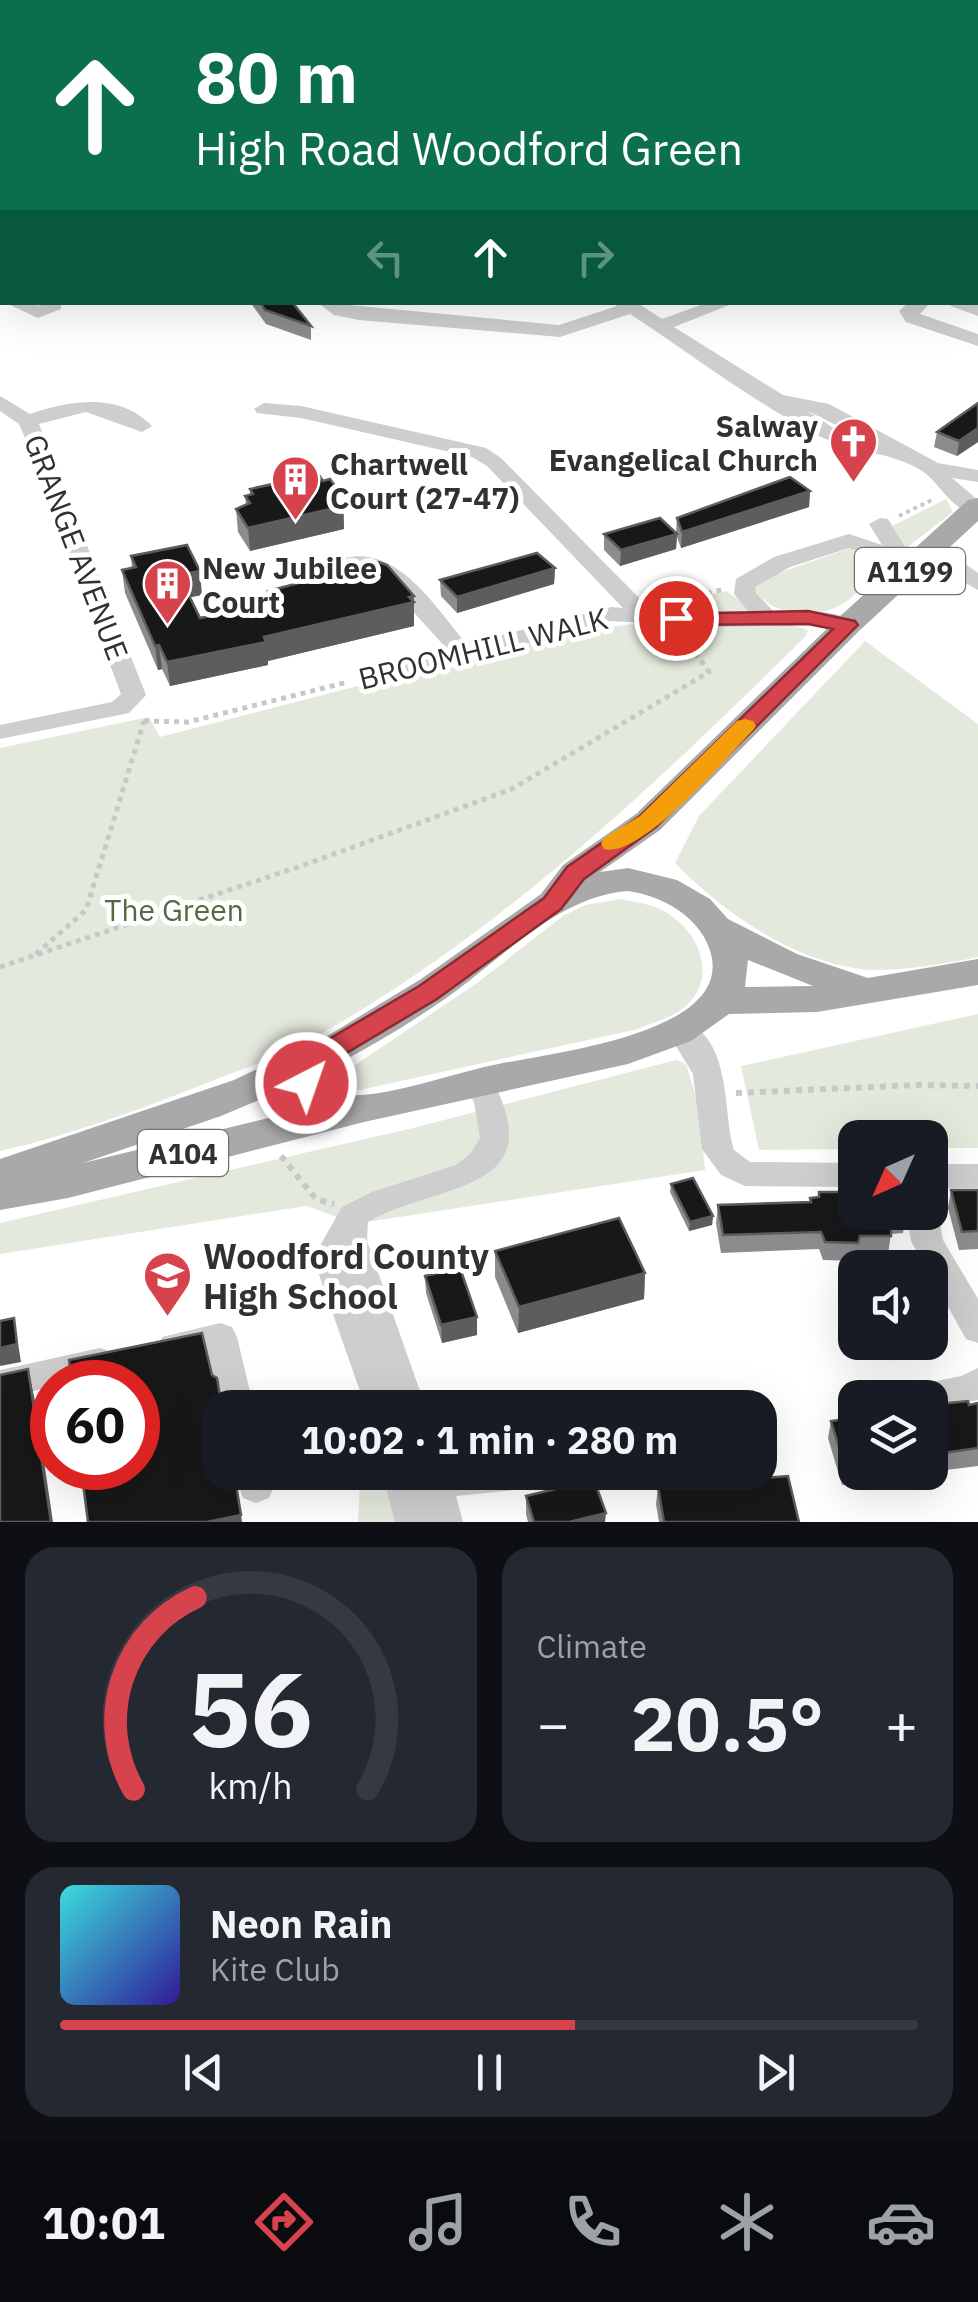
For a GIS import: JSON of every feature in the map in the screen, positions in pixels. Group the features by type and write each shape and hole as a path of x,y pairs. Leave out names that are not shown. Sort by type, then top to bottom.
{"main road":[{"name":"A1199","path":"321,1056 410,1004 552,904 576,873 648,822 912,557 975,512"},
{"path":"648,822 646,850 650,866 668,888 714,927 784,963 864,990"},
{"path":"552,904 567,894 612,881 649,882 668,888"},
{"path":"714,927 730,957 732,971 719,1001 818,999 978,972"},
{"name":"A104","path":"0,1194 68,1182 632,1046 680,1030 700,1019 719,1001"},
{"name":"A104","path":"321,1056 308,1073 306,1083 311,1094 334,1108 365,1108"},
{"name":"A104","path":"0,1174 153,1126 321,1056"}],"street":[{"path":"22,305 45,312 52,305"},
{"path":"334,305 359,314 560,331 627,305 840,438 897,452 932,468 978,476"},
{"path":"658,326 719,305"},
{"path":"918,305 908,312 914,318 978,340"},
{"name":"GRANGE AVENUE","path":"0,402 28,421 134,695 136,713"},
{"path":"28,421 74,405 90,404 105,406 142,426"},
{"path":"264,409 301,412 478,452 494,462 640,612"},
{"path":"932,468 975,512"},
{"path":"880,524 894,546 912,557"},
{"path":"767,618 744,594 744,584 752,576 782,562 849,542 947,561 978,583"},
{"path":"353,563 373,562 388,570 460,650"},
{"name":"BROOMHILL WALK","path":"368,677 610,614 808,618 848,625"},
{"path":"0,732 136,713"},
{"path":"680,1030 700,1056 713,1093 714,1143 730,1167 745,1174 838,1175"},
{"path":"377,1390 333,1269 336,1244 355,1218 477,1166 495,1138 489,1102 478,1082"},
{"path":"948,1176 978,1176"},
{"path":"355,1218 351,1241 403,1390"},
{"path":"924,1230 926,1241 978,1329"},
{"path":"0,1384 220,1337 233,1390"},
{"path":"948,1395 975,1393"},
{"path":"405,1490 413,1522"},
{"path":"436,1490 445,1522"}],"path":[{"path":"0,967 512,789 709,672 675,624 676,618"},
{"name":"BROOMHILL WALK","path":"136,713 188,722 368,677"},
{"path":"34,956 86,910 136,713"},
{"path":"713,1093 790,1094 910,1083 978,1086"},
{"path":"276,1150 316,1199 355,1218"}],"green space":[{"path":"946,499 953,512 905,549 888,528"},
{"path":"850,548 885,557 886,563 839,606 816,613 792,612 769,604 753,588 770,576"},
{"path":"726,591 752,609 748,615 660,611 657,606"},
{"name":"The Green","path":"635,624 788,624 808,630 806,636 689,749 567,859 437,960 369,1005 280,1055 112,1118 0,1151 0,748 149,717 160,737 571,631"},
{"path":"865,641 978,724 978,957 883,970 829,962 780,943 757,929 713,898 675,863 699,816"},
{"path":"621,899 667,913 684,927 699,950 699,988 676,1013 638,1029 360,1090 342,1086 336,1078 477,983 563,916 585,905"},
{"path":"978,1014 978,1148 948,1148 948,1120 838,1120 838,1149 759,1150 741,1066"},
{"path":"676,1060 686,1064 698,1103 705,1170 373,1221 337,1217 306,1206 0,1254 0,1223 413,1128"},
{"path":"360,1490 400,1490 431,1522 358,1522"}],"building":[{"path":"262,305 294,305 311,326 265,310"},
{"path":"978,403 978,428 959,441 937,432"},
{"path":"318,474 323,481 330,479 343,497 338,498 343,506 248,528 236,509 250,503 245,496 253,494 250,489"},
{"path":"790,477 810,491 682,532 677,518"},
{"path":"660,518 677,534 621,550 604,534"},
{"path":"187,545 200,571 179,575 200,618 262,606 258,601 273,598 268,591 379,562 387,565 414,596 409,597 414,602 264,637 266,642 167,662 159,645 155,646 122,570 136,567 131,556"},
{"path":"537,553 555,568 457,597 440,580"},
{"path":"693,1178 713,1216 690,1222 671,1184"},
{"path":"951,1190 978,1190 978,1231 962,1232"},
{"path":"819,1192 838,1192 838,1230 891,1230 891,1236 860,1236 858,1243 825,1242 821,1232 723,1235 718,1205 811,1202 810,1198 819,1197"},
{"path":"619,1218 645,1273 519,1307 495,1251"},
{"path":"460,1268 477,1317 441,1325 425,1276"},
{"path":"14,1318 17,1344 0,1348 0,1321"},
{"path":"202,1333 219,1390 202,1390 202,1490 237,1490 241,1515 207,1522 88,1522 84,1490 160,1490 160,1360 69,1360"},
{"path":"28,1369 30,1490 46,1490 51,1522 0,1522 0,1375"},
{"path":"948,1403 978,1403 978,1448 948,1452"},
{"path":"838,1420 838,1444 831,1421"},
{"path":"788,1476 799,1522 664,1522 659,1490 777,1490 777,1477"},
{"path":"552,1490 598,1490 606,1513 569,1522 534,1522 526,1496"}],"slow traffic":[{"path":"613,843 648,822 745,726"}],"place":[{"name":"Salway Evangelical Church","path":"853,484"},
{"name":"Chartwell Court (27-47)","path":"295,522"},
{"name":"New Jubilee Court","path":"167,626"},
{"name":"Woodford County High School","path":"168,1318"}],"route":[{"path":"306,1083 308,1073 321,1056 428,992 552,904 576,873 617,840 648,822 848,625 808,618 676,618"}]}
